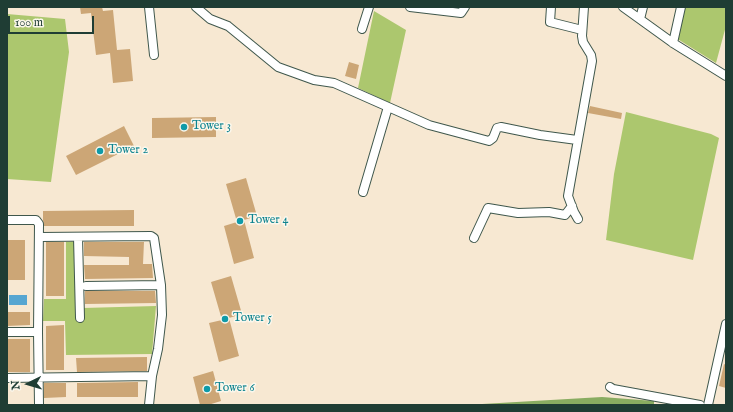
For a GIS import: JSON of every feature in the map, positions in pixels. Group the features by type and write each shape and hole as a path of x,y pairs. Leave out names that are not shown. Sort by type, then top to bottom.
{"street":[{"path":"149,7 154,55"},
{"path":"196,7 210,19 228,26 278,67 314,80 334,83 428,125 489,141 493,138 497,128 502,127 540,135 577,140"},
{"path":"362,29 369,7"},
{"path":"410,7 461,13 464,7"},
{"path":"551,7 550,22 582,30"},
{"path":"578,219 568,196 592,61 591,55 584,42 582,30 584,7"},
{"path":"623,7 673,43 726,76"},
{"path":"640,19 643,7"},
{"path":"673,43 681,7"},
{"path":"363,192 388,107"},
{"path":"474,238 488,208 518,213 549,212 565,215 572,206"},
{"path":"7,220 37,220 39,224 39,405"},
{"path":"40,237 151,236 155,240 161,285 162,315 149,405"},
{"path":"78,237 80,318"},
{"path":"86,286 161,285"},
{"path":"708,405 726,324"},
{"path":"7,332 38,332"},
{"path":"7,378 152,376"},
{"path":"610,387 612,389 700,405"}],"green space":[{"path":"683,7 726,7 726,26 716,63 676,38"},
{"path":"374,11 406,30 390,103 358,88"},
{"path":"7,14 65,19 69,52 51,182 7,179"},
{"path":"626,112 711,134 719,138 693,260 606,240 614,174"},
{"path":"81,241 83,308 156,306 152,354 66,355 65,321 43,321 44,299 66,299 66,242"},
{"path":"602,397 654,401 654,405 465,405"}],"water":[{"path":"9,295 27,295 27,305 9,305"}],"building":[{"path":"80,7 102,7 103,11 113,10 117,50 130,49 133,81 113,83 110,53 96,55 91,13 81,14"},
{"path":"349,62 359,65 356,79 345,76"},
{"path":"590,106 622,113 621,119 588,113"},
{"name":"Tower 3","path":"216,117 216,137 152,138 152,118"},
{"name":"Tower 2","path":"124,126 134,146 76,175 66,156"},
{"name":"Tower 4","path":"246,178 257,216 244,220 254,258 234,264 224,226 237,222 226,184"},
{"path":"134,210 134,226 44,226 43,220 43,211"},
{"path":"8,240 25,240 25,280 8,280"},
{"path":"46,242 64,242 64,296 46,296"},
{"path":"84,242 144,242 143,264 152,264 153,278 85,279 84,265 129,265 129,257 84,256"},
{"name":"Tower 5","path":"231,276 242,314 229,318 239,356 219,362 209,323 222,320 211,282"},
{"path":"85,291 155,291 156,303 85,304"},
{"path":"7,312 30,312 30,325 7,326"},
{"path":"64,325 64,370 46,370 46,326"},
{"path":"7,339 30,339 30,372 7,372"},
{"path":"147,357 147,371 77,372 76,358"},
{"path":"724,364 726,365 726,388 719,386"},
{"name":"Tower 6","path":"213,371 221,401 208,405 200,405 193,377"},
{"path":"138,382 138,397 77,397 77,383"},
{"path":"44,383 66,383 66,397 44,398"}],"place":[{"name":"Tower 3","path":"184,127"},
{"name":"Tower 2","path":"100,151"},
{"name":"Tower 4","path":"240,221"},
{"name":"Tower 5","path":"225,319"},
{"name":"Tower 6","path":"207,389"}]}
